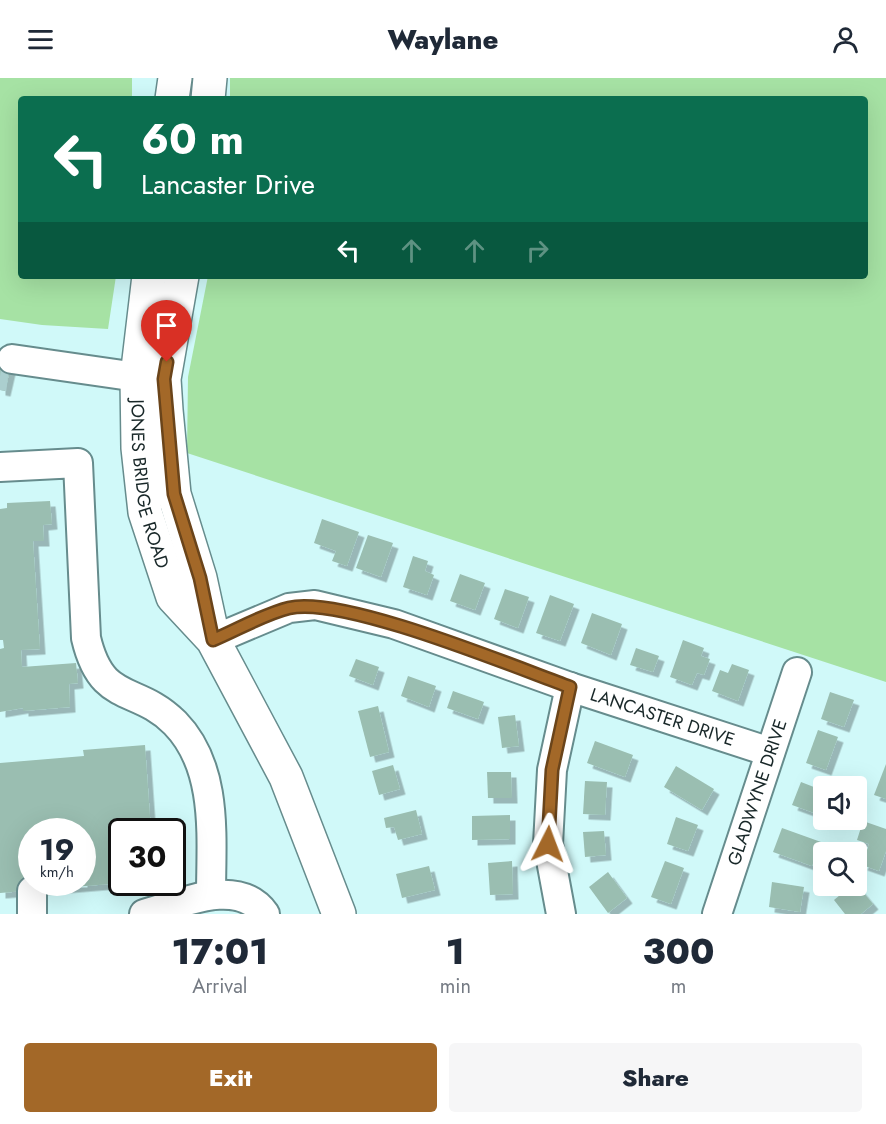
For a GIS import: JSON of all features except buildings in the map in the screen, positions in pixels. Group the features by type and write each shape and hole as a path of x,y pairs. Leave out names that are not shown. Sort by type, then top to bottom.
{"main road":[{"path":"172,96 175,78"},
{"path":"208,96 210,78"},
{"name":"JONES BRIDGE ROAD","path":"149,279 150,378"},
{"name":"JONES BRIDGE ROAD","path":"181,279 150,378 138,448 146,512 173,597 213,640 286,777 339,914"}],"street":[{"path":"10,368 92,371 150,378"},
{"path":"0,467 78,463 87,638 91,658 99,675 114,687 152,707 175,723 194,752 211,799 211,895"},
{"name":"LANCASTER DRIVE","path":"213,640 289,608 315,605 394,624 570,687 770,752"},
{"name":"GLADWYNE DRIVE","path":"717,914 797,672"},
{"path":"561,914 548,844 552,770 570,687"},
{"path":"144,914 211,895 243,897 257,903 265,914"}],"green space":[{"path":"0,78 132,78 132,96 18,96 18,279 116,279 108,329 42,325 0,319"},
{"path":"230,78 886,78 886,682 187,453 188,377 207,279 868,279 868,96 230,96"}],"tunnel":[{"path":"0,376 8,377"}],"route":[{"path":"167,362 164,379 174,494 200,578 213,640 289,608 315,605 394,624 570,687 552,770 548,844"}]}
